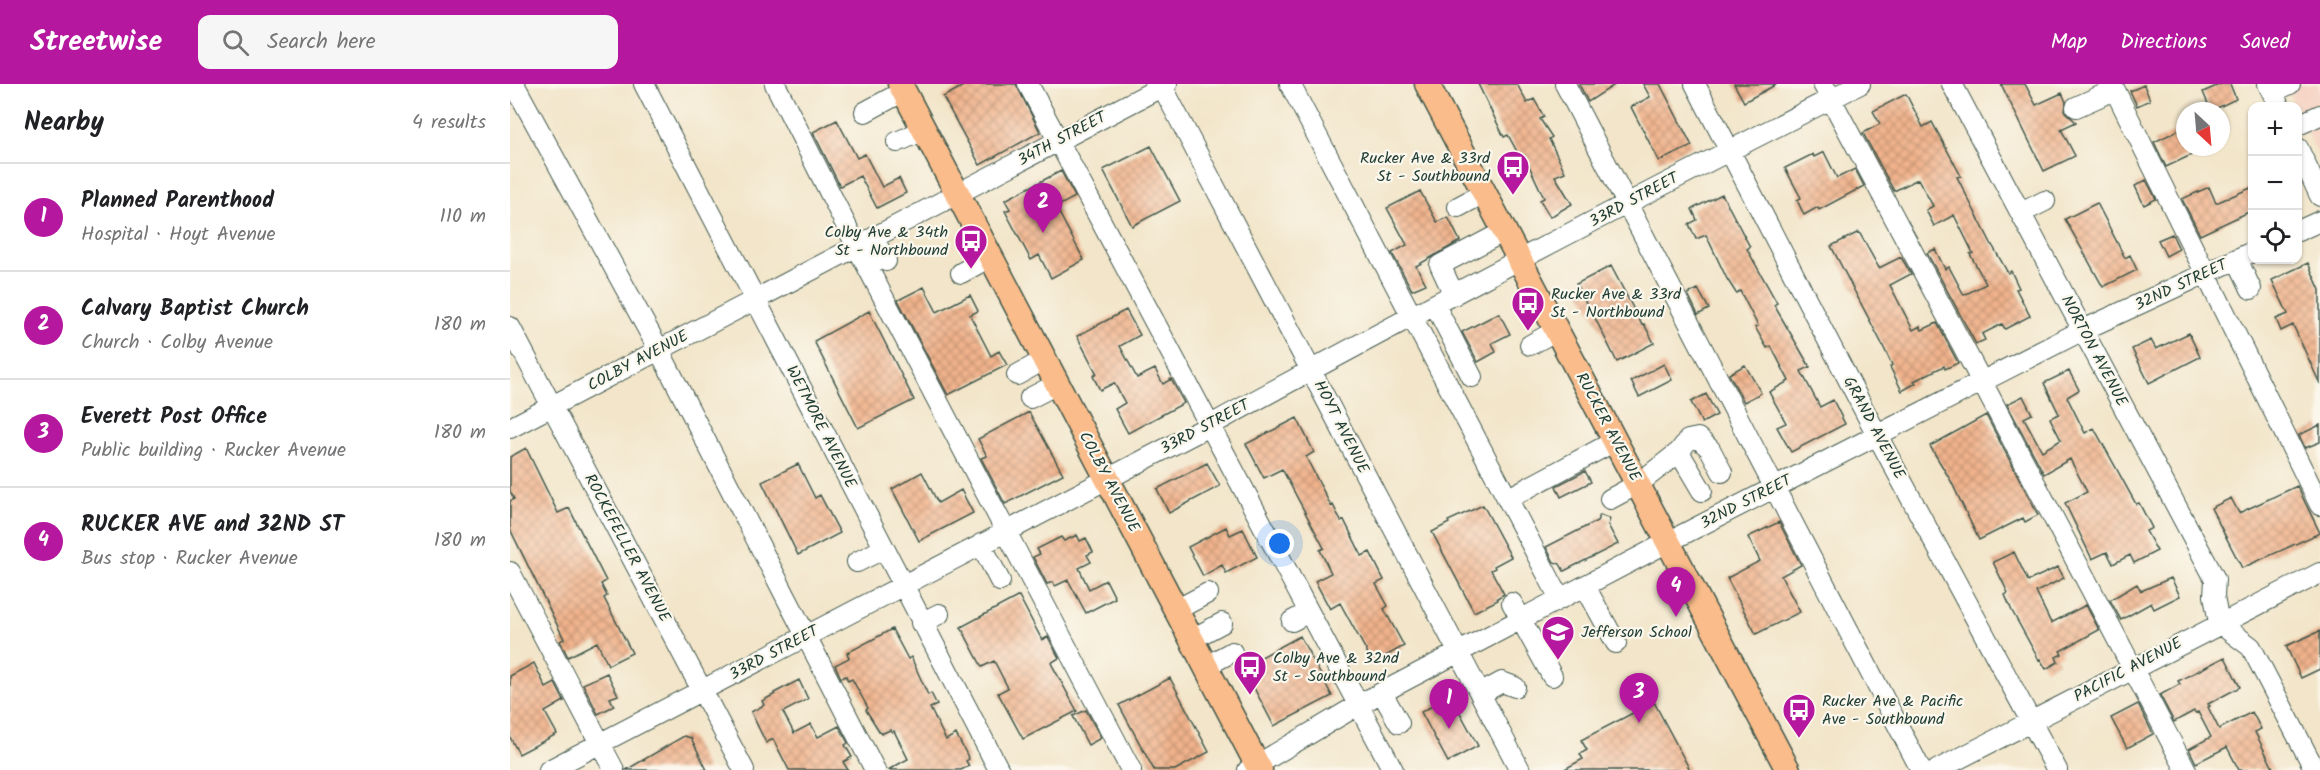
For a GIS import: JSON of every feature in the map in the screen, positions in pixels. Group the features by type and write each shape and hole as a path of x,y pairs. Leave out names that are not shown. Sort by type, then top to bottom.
{"main road":[{"name":"RUCKER AVENUE","path":"1427,84 1788,770"},
{"name":"COLBY AVENUE","path":"902,88 1192,639 1256,768"}],"street":[{"path":"514,84 794,596 807,635 875,770"},
{"name":"WETMORE AVENUE","path":"644,84 999,770"},
{"path":"776,84 865,242 968,468 1006,531 1131,770"},
{"path":"1028,84 1209,426 1272,559 1290,588 1301,616 1360,704 1394,770"},
{"path":"1290,84 1560,599"},
{"path":"1565,84 1628,203 1654,264 1775,487 1921,770"},
{"name":"GRAND AVENUE","path":"1695,84 1877,435 2057,770"},
{"name":"33RD STREET","path":"549,770 704,691 1209,426 1311,369 1731,150 1827,92 1860,84"},
{"name":"NORTON AVENUE","path":"1952,84 2215,579 2214,596 2219,623"},
{"name":"34TH STREET","path":"957,194 1164,85"},
{"name":"HOYT AVENUE","path":"1164,85 1520,770"},
{"path":"2076,107 2113,87 2205,274 2261,369 2276,415 2320,505"},
{"path":"865,112 902,88"},
{"path":"1827,92 1983,381 2186,770"},
{"path":"2302,123 2320,115"},
{"path":"897,142 924,130"},
{"path":"2302,138 2320,130"},
{"path":"2302,153 2315,171 2320,196"},
{"path":"1458,207 1484,193"},
{"name":"COLBY AVENUE","path":"510,428 957,194"},
{"path":"2021,213 2045,201"},
{"path":"2302,229 2320,221"},
{"path":"1454,295 1440,265 1505,231"},
{"path":"865,242 886,261"},
{"path":"2245,256 2251,289"},
{"name":"32ND STREET","path":"1256,768 1360,704 1458,653 1517,611 1560,599 2083,330 2245,256"},
{"path":"961,273 990,257"},
{"path":"1435,305 1472,376"},
{"name":"ROCKEFELLER AVENUE","path":"510,327 744,770"},
{"path":"1530,345 1557,330"},
{"path":"1017,375 1044,360"},
{"path":"1030,398 1057,384"},
{"path":"1610,499 1638,484 1679,453 1688,441 1698,438 1710,449 1722,472"},
{"path":"1507,498 1615,441"},
{"path":"1679,453 1702,491"},
{"path":"981,544 1000,581"},
{"path":"857,562 883,549"},
{"path":"510,572 614,770"},
{"name":"PACIFIC AVENUE","path":"1937,770 2320,573"},
{"path":"1585,586 1616,643"},
{"path":"1176,610 1208,593"},
{"path":"1517,611 1552,676"},
{"path":"921,623 939,614"},
{"path":"1192,639 1222,623"},
{"path":"2219,623 2251,647 2315,770"},
{"path":"1206,666 1232,652"},
{"path":"1480,694 1502,682 1515,687"},
{"path":"1382,693 1399,723"}],"shaded area":[{"path":"2284,84 2320,84 2320,159 2302,121 2302,102 2293,102"}],"building":[{"path":"967,84 1016,84 1040,132 980,165 943,97"},
{"path":"1478,84 1517,84 1527,103 1534,99 1544,117 1540,119 1552,137 1549,139 1565,172 1555,176 1572,204 1550,217 1540,200 1544,198 1524,155 1520,157 1508,135 1504,137"},
{"path":"1579,84 1616,84 1588,102"},
{"path":"1643,84 1660,84 1692,146 1659,161 1631,107 1650,97"},
{"path":"1734,84 1777,84 1744,102"},
{"path":"2001,84 2025,84 2036,105 2062,93 2066,102 2065,112 2076,122 2061,129 2075,156 2044,171"},
{"path":"2221,84 2230,84 2236,99 2230,102 2207,102 2203,92"},
{"path":"2144,85 2150,100 2137,106 2130,91"},
{"path":"1906,94 1923,127 1932,122 1961,176 1957,177 1991,243 2008,273 2011,271 2019,288 2016,289 2030,316 2005,329 2002,324 1982,334 1985,340 1976,344 1927,253 1935,249 1945,269 1949,267 1964,295 1986,284 1970,254 1973,253 1954,215 1934,226 1926,210 1933,206 1918,179 1894,191 1863,133 1880,124 1873,111"},
{"path":"837,120 857,158 865,154 882,187 899,178 906,193 877,208 860,176 840,186 813,132"},
{"path":"2176,131 2176,156 2189,156 2166,167 2154,142"},
{"path":"1151,146 1180,201 1132,226 1103,170"},
{"path":"1824,152 1837,178 1855,169 1864,186 1819,210 1818,207 1804,215 1797,200 1801,198 1785,168 1813,154 1814,157"},
{"path":"1061,171 1075,197 1056,207 1084,260 1051,278 1039,255 1031,260 1005,211 1010,209 1005,200"},
{"path":"2146,180 2156,199 2144,205 2135,186"},
{"path":"2209,187 2216,203 2248,189 2248,212 2200,235 2182,199"},
{"path":"1420,191 1437,222 1448,217 1460,241 1416,266 1426,284 1412,290 1392,253 1407,245 1387,208"},
{"path":"1722,194 1750,247 1747,249 1777,303 1774,305 1810,367 1801,371 1820,407 1833,400 1845,424 1791,452 1777,427 1786,423 1769,392 1789,381 1771,346 1767,348 1755,327 1758,326 1740,291 1736,293 1727,279 1706,235 1696,239 1689,224 1697,220 1692,209"},
{"path":"2097,203 2125,258 2130,255 2137,270 2103,287 2065,219"},
{"path":"1859,232 1879,268 1901,257 1911,274 1890,285 1913,330 1920,326 1922,330 1937,323 1958,363 1945,369 1944,366 1914,381 1916,383 1902,391 1881,342 1831,246"},
{"path":"2172,234 2179,249 2166,256 2158,240"},
{"path":"2308,263 2320,290 2320,384 2293,325 2281,331 2276,319 2288,314 2272,280"},
{"path":"1611,266 1654,343 1617,362 1576,284"},
{"path":"924,287 937,312 970,295 978,311 970,315 991,356 999,351 1007,365 948,395 898,300"},
{"path":"1698,289 1709,309 1698,315 1688,294"},
{"path":"1126,310 1140,335 1120,346 1137,378 1155,369 1163,384 1171,379 1184,403 1128,433 1115,409 1125,403 1114,383 1100,390 1093,376 1097,374 1077,336"},
{"path":"869,311 914,400 858,428 814,341"},
{"path":"1499,313 1510,334 1492,343 1496,352 1478,362 1462,332"},
{"path":"2189,333 2200,357 2149,383 2132,349 2151,340 2156,349"},
{"path":"1664,364 1672,380 1639,397 1631,381"},
{"path":"1745,365 1761,393 1744,402 1729,374"},
{"path":"2069,371 2079,390 2067,397 2085,433 2094,428 2152,528 2146,531 2157,551 2134,563 2130,555 2113,564 2107,552 2092,559 2065,503 2087,492 2070,459 2044,474 2007,404 2023,396 2032,414 2024,418 2042,451 2061,440 2050,418 2059,414 2044,383"},
{"path":"1706,394 1717,415 1702,423 1691,402"},
{"path":"1029,412 1063,474 1005,504 981,458 987,456 978,439"},
{"path":"1986,415 2038,515 2025,522 2023,518 1979,540 1951,481 1930,446"},
{"path":"1297,418 1314,452 1306,457 1331,506 1333,505 1341,521 1344,520 1362,556 1370,552 1384,580 1376,584 1388,606 1384,609 1404,646 1373,663 1340,603 1330,609 1315,581 1331,573 1320,550 1324,548 1282,469 1264,478 1246,444"},
{"path":"2320,425 2320,442 2305,448 2299,435"},
{"path":"526,448 558,513 569,508 606,581 601,584 607,596 604,598 632,653 608,665 597,642 568,657 560,641 564,639 510,529 510,501 514,499 510,491 510,457"},
{"path":"1207,463 1220,486 1169,513 1157,489"},
{"path":"798,464 815,498 820,495 840,533 798,555 762,482"},
{"path":"1585,471 1591,482 1561,497 1556,486"},
{"path":"922,472 938,503 961,490 973,513 919,541 892,489"},
{"path":"2297,486 2320,533 2242,568 2211,508 2231,498 2239,513"},
{"path":"1483,505 1511,557 1491,570 1504,594 1497,598 1498,600 1474,612 1432,532 1449,523 1448,521"},
{"path":"1600,515 1610,519 1608,525 1618,544 1564,571 1560,564 1554,562 1546,547 1597,521"},
{"path":"1779,522 1801,565 1781,576 1800,612 1756,634 1727,578 1760,561 1748,537"},
{"path":"1226,527 1230,535 1243,529 1257,557 1226,573 1222,565 1203,576 1188,547"},
{"path":"1077,535 1080,541 1086,538 1093,552 1087,555 1091,562 1079,568 1089,589 1106,580 1115,598 1086,613 1068,580 1055,586 1053,582 1047,584 1033,557 1040,554 1037,549 1061,537 1064,541"},
{"path":"2014,552 2028,581 2058,567 2064,578 2036,592 2051,623 2086,605 2099,630 2060,651 2062,654 2056,657 2058,662 2046,669 2012,611 2005,595 2008,593 1993,562"},
{"path":"2171,578 2180,596 2154,609 2151,603 2121,620 2110,600 2137,584 2141,591"},
{"path":"1019,596 1042,640 1048,637 1059,658 1051,663 1077,711 1023,739 998,693 1008,688 994,661 982,667 961,627"},
{"path":"892,629 908,659 911,657 928,695 931,693 937,705 930,708 946,740 956,734 969,759 966,761 969,766 961,770 888,770 908,759 894,731 890,730 881,734 866,710 868,708 852,679 848,681 846,676 841,678 835,665 849,658 847,653"},
{"path":"2320,631 2320,669 2301,678 2286,646"},
{"path":"1300,636 1332,696 1274,726 1243,667"},
{"path":"2225,657 2240,687 2208,704 2210,706 2208,707 2219,729 2252,712 2261,729 2255,732 2274,770 2239,770 2227,747 2196,763 2189,749 2211,737 2198,712 2194,711 2174,722 2160,695 2180,684 2178,681"},
{"path":"534,663 546,688 555,683 564,701 545,712 557,734 519,754 510,737 510,676"},
{"path":"607,673 618,695 610,698 614,706 598,714 583,684"},
{"path":"1170,678 1209,752 1175,770 1154,770 1119,705"},
{"path":"799,680 808,699 783,712 794,733 811,724 818,737 839,726 848,743 845,745 852,757 843,762 848,770 789,770 773,739 766,743 751,712 764,705 762,701 774,693"},
{"path":"1451,696 1478,746 1448,762 1421,712"},
{"path":"1654,702 1690,770 1563,770 1583,759 1580,754 1587,750 1581,740"},
{"path":"2138,704 2153,734 2127,748 2111,718"},
{"path":"1086,710 1101,738 1088,745 1073,716"},
{"path":"684,736 691,738 707,770 626,770"}],"place":[{"name":"Rucker Ave & 33rd St - Southbound","path":"1513,196"},
{"name":"Calvary Baptist Church","path":"1043,233"},
{"name":"Colby Ave & 34th St - Northbound","path":"971,270"},
{"name":"Rucker Ave & 33rd St - Northbound","path":"1528,332"},
{"name":"RUCKER AVE and 32ND ST","path":"1676,617"},
{"name":"Jefferson School","path":"1558,661"},
{"name":"Colby Ave & 32nd St - Southbound","path":"1250,696"},
{"name":"Everett Post Office","path":"1639,723"},
{"name":"Planned Parenthood","path":"1449,729"},
{"name":"Rucker Ave & Pacific Ave - Southbound","path":"1799,739"}]}
